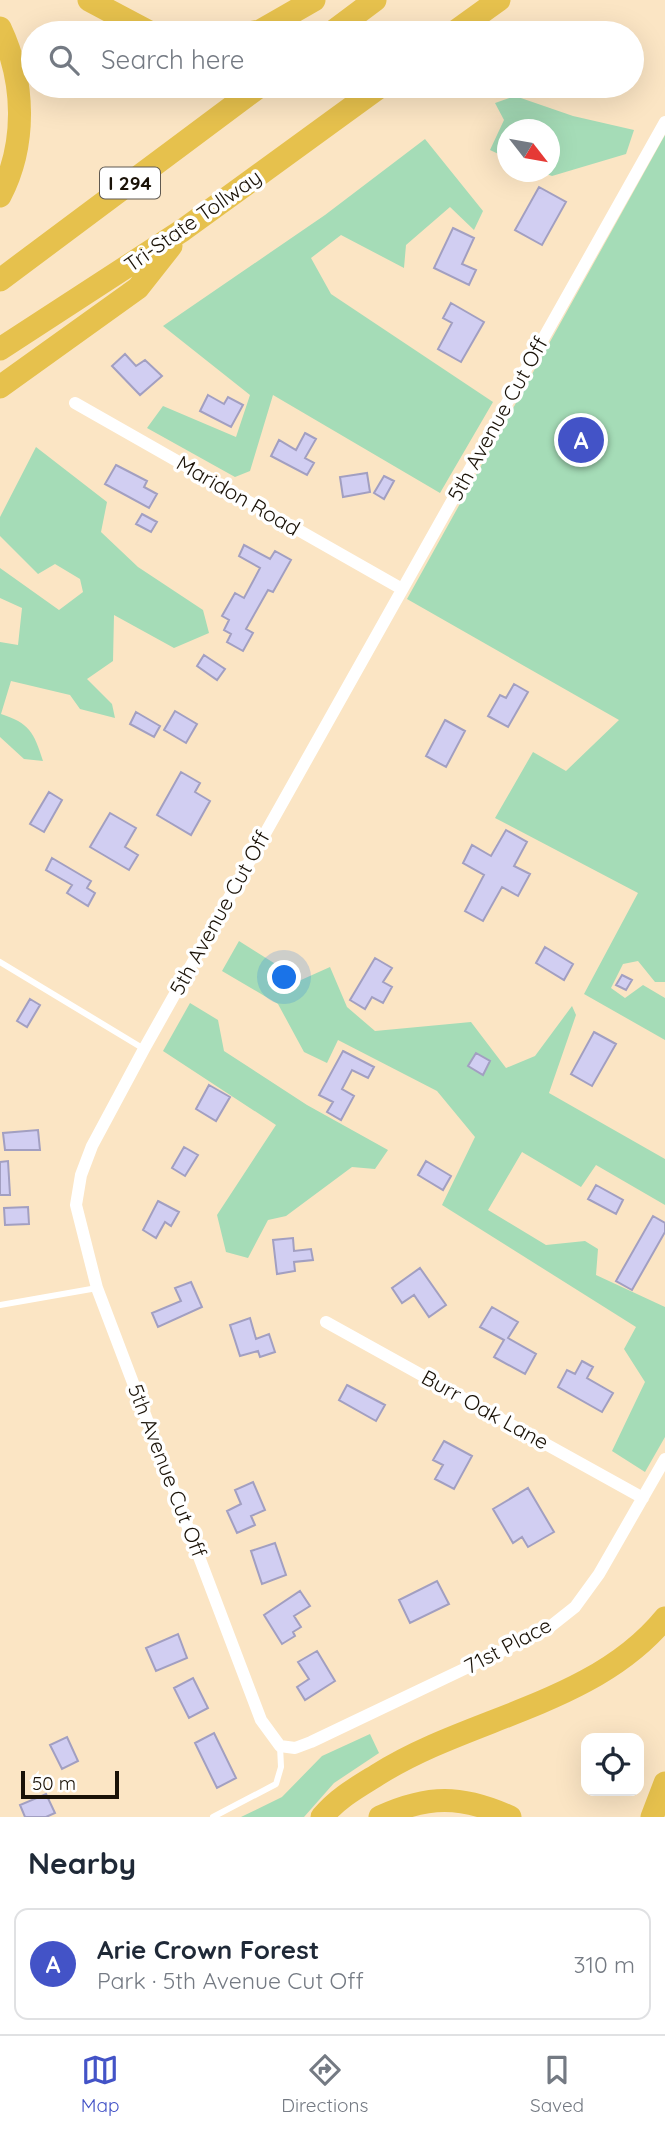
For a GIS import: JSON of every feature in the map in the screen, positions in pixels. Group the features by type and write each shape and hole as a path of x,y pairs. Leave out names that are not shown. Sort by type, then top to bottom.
{"highway":[{"path":"89,0 128,21"},
{"path":"277,21 314,0"},
{"path":"347,21 375,0"},
{"path":"470,21 499,0"},
{"path":"0,28 9,46 19,88 20,128 7,183 0,196"},
{"name":"I 294","path":"0,280 244,98"},
{"name":"Tri-State Tollway","path":"0,349 183,230 364,98"},
{"path":"0,387 138,288 183,230"},
{"path":"322,1817 337,1800 400,1760 553,1696 610,1667 639,1644 665,1618"},
{"path":"652,1817 665,1783"},
{"path":"380,1817 427,1799 455,1800 486,1806 510,1817"}],"street":[{"name":"5th Avenue Cut Off","path":"280,1746 261,1720 97,1288 76,1205 81,1175 92,1146 144,1049 665,122"},
{"name":"Maridon Road","path":"75,403 402,589"},
{"name":"Burr Oak Lane","path":"326,1322 643,1498"},
{"name":"71st Place","path":"280,1746 295,1748 311,1742 546,1630 575,1607 599,1574 665,1459"}],"lane":[{"path":"0,962 144,1049"},
{"path":"0,1305 97,1288"},
{"path":"213,1817 276,1784 281,1767 280,1746"}],"green space":[{"path":"509,98 521,98 573,116 634,130 626,154 560,174 560,119 503,119 495,103"},
{"path":"497,135 497,153 490,150"},
{"path":"665,135 665,982 655,982 638,961 623,964 611,988 625,998 643,985 665,998 665,1040 584,994 638,893 495,818 533,752 566,771 619,720 407,599"},
{"path":"425,139 483,211 474,230 450,207 406,245 404,268 341,235 311,258 331,294 493,402 440,493 273,395 250,471 235,477 147,428 163,406 236,437 250,395 163,326 325,215"},
{"path":"36,447 107,502 101,532 138,567 203,610 209,633 174,648 114,615 113,661 87,679 112,704 115,718 80,709 70,695 11,681 1,714 18,721 29,730 43,761 24,759 0,737 0,642 18,645 22,608 0,598 0,568 59,610 83,592 80,579 55,564 38,574 0,536 0,517"},
{"path":"239,941 301,980 330,967 347,1007 375,1031 471,1022 506,1068 535,1056 572,1006 576,1015 549,1093 665,1159 665,1205 596,1165 581,1187 522,1152 488,1210 546,1245 585,1241 598,1249 596,1275 665,1307 665,1437 645,1472 612,1451 645,1382 624,1349 636,1327 442,1205 475,1137 437,1091 338,1040 327,1063 304,1052 278,1004 222,971"},
{"path":"190,1003 218,1020 224,1051 307,1105 388,1150 375,1169 352,1167 286,1216 268,1220 248,1258 226,1252 217,1215 276,1125 163,1051"},
{"path":"370,1734 379,1753 334,1783 304,1817 241,1817 282,1797 322,1756"}],"building":[{"path":"539,187 566,202 542,245 515,230"},
{"path":"453,228 474,238 462,264 476,270 469,285 434,268"},
{"path":"451,303 484,322 461,362 438,349 452,323 443,318"},
{"path":"125,354 136,366 145,360 162,376 140,395 112,366"},
{"path":"208,395 224,404 228,397 243,405 231,427 200,411"},
{"path":"305,433 316,439 305,458 314,463 307,475 271,456 279,440 296,450"},
{"path":"116,465 147,481 144,487 157,494 149,508 105,484"},
{"path":"367,473 370,492 343,497 340,477"},
{"path":"384,476 394,481 384,499 374,493"},
{"path":"142,514 157,522 151,532 136,524"},
{"path":"244,545 270,559 275,551 291,560 273,592 268,590 246,629 253,633 243,651 227,642 231,634 224,630 229,620 222,616 235,593 244,598 260,568 239,556"},
{"path":"204,655 225,669 217,680 197,666"},
{"path":"514,684 528,692 508,727 488,716 500,695 506,698"},
{"path":"175,711 197,724 186,743 164,730"},
{"path":"136,712 160,726 154,737 130,724"},
{"path":"445,720 465,731 446,767 426,756"},
{"path":"181,772 200,783 195,792 210,801 191,835 157,815"},
{"path":"49,792 62,800 44,832 30,824"},
{"path":"110,813 136,828 125,847 138,855 129,870 90,847"},
{"path":"506,830 527,842 514,866 530,874 518,896 502,887 483,921 465,911 484,875 463,863 472,845 491,856"},
{"path":"52,858 91,881 87,888 95,893 88,906 67,893 72,885 46,870"},
{"path":"545,947 573,964 564,980 536,963"},
{"path":"375,958 392,968 383,982 392,987 383,1003 372,997 365,1009 350,1000"},
{"path":"622,975 632,980 626,990 616,985"},
{"path":"30,999 40,1005 27,1027 17,1021"},
{"path":"594,1032 616,1044 592,1086 571,1074"},
{"path":"343,1051 374,1067 368,1078 352,1070 342,1089 354,1096 341,1120 327,1112 333,1102 319,1095"},
{"path":"476,1053 490,1061 483,1075 468,1066"},
{"path":"209,1085 230,1097 216,1121 196,1109"},
{"path":"38,1130 40,1150 5,1150 3,1133"},
{"path":"184,1147 198,1155 185,1176 172,1168"},
{"path":"8,1161 10,1195 0,1195 0,1162"},
{"path":"426,1161 451,1176 443,1190 418,1175"},
{"path":"596,1185 623,1200 616,1214 588,1199"},
{"path":"158,1201 179,1212 171,1226 165,1222 156,1238 143,1230"},
{"path":"28,1207 29,1224 5,1225 4,1208"},
{"path":"653,1216 665,1223 665,1232 632,1290 616,1281"},
{"path":"293,1238 294,1251 311,1249 313,1260 294,1262 295,1271 277,1274 273,1240"},
{"path":"420,1268 446,1305 429,1317 414,1295 402,1303 392,1288"},
{"path":"191,1282 202,1307 158,1327 152,1313 181,1301 175,1288"},
{"path":"492,1307 518,1322 508,1338 536,1354 525,1374 494,1357 504,1340 480,1327"},
{"path":"250,1318 256,1339 269,1334 275,1352 260,1357 258,1351 240,1356 230,1325"},
{"path":"582,1361 593,1367 587,1378 613,1393 602,1412 558,1387 567,1370 575,1374"},
{"path":"347,1385 385,1405 376,1421 339,1400"},
{"path":"444,1441 472,1456 454,1489 435,1479 443,1465 433,1460"},
{"path":"253,1482 265,1510 251,1516 255,1525 237,1533 227,1511 241,1504 235,1490"},
{"path":"528,1488 554,1532 528,1547 522,1537 513,1543 493,1509"},
{"path":"275,1543 286,1575 262,1584 251,1551"},
{"path":"437,1581 449,1604 410,1623 399,1600"},
{"path":"300,1591 310,1606 294,1616 301,1627 293,1632 295,1636 282,1644 264,1615"},
{"path":"178,1634 187,1658 156,1671 146,1648"},
{"path":"317,1651 335,1681 305,1700 297,1687 309,1679 298,1662"},
{"path":"193,1678 208,1708 189,1718 174,1688"},
{"path":"214,1733 236,1778 217,1788 195,1743"},
{"path":"67,1737 78,1761 62,1769 50,1745"},
{"path":"46,1794 55,1813 46,1817 25,1817 20,1805"}],"place":[{"name":"Arie Crown Forest","path":"581,440"}]}
